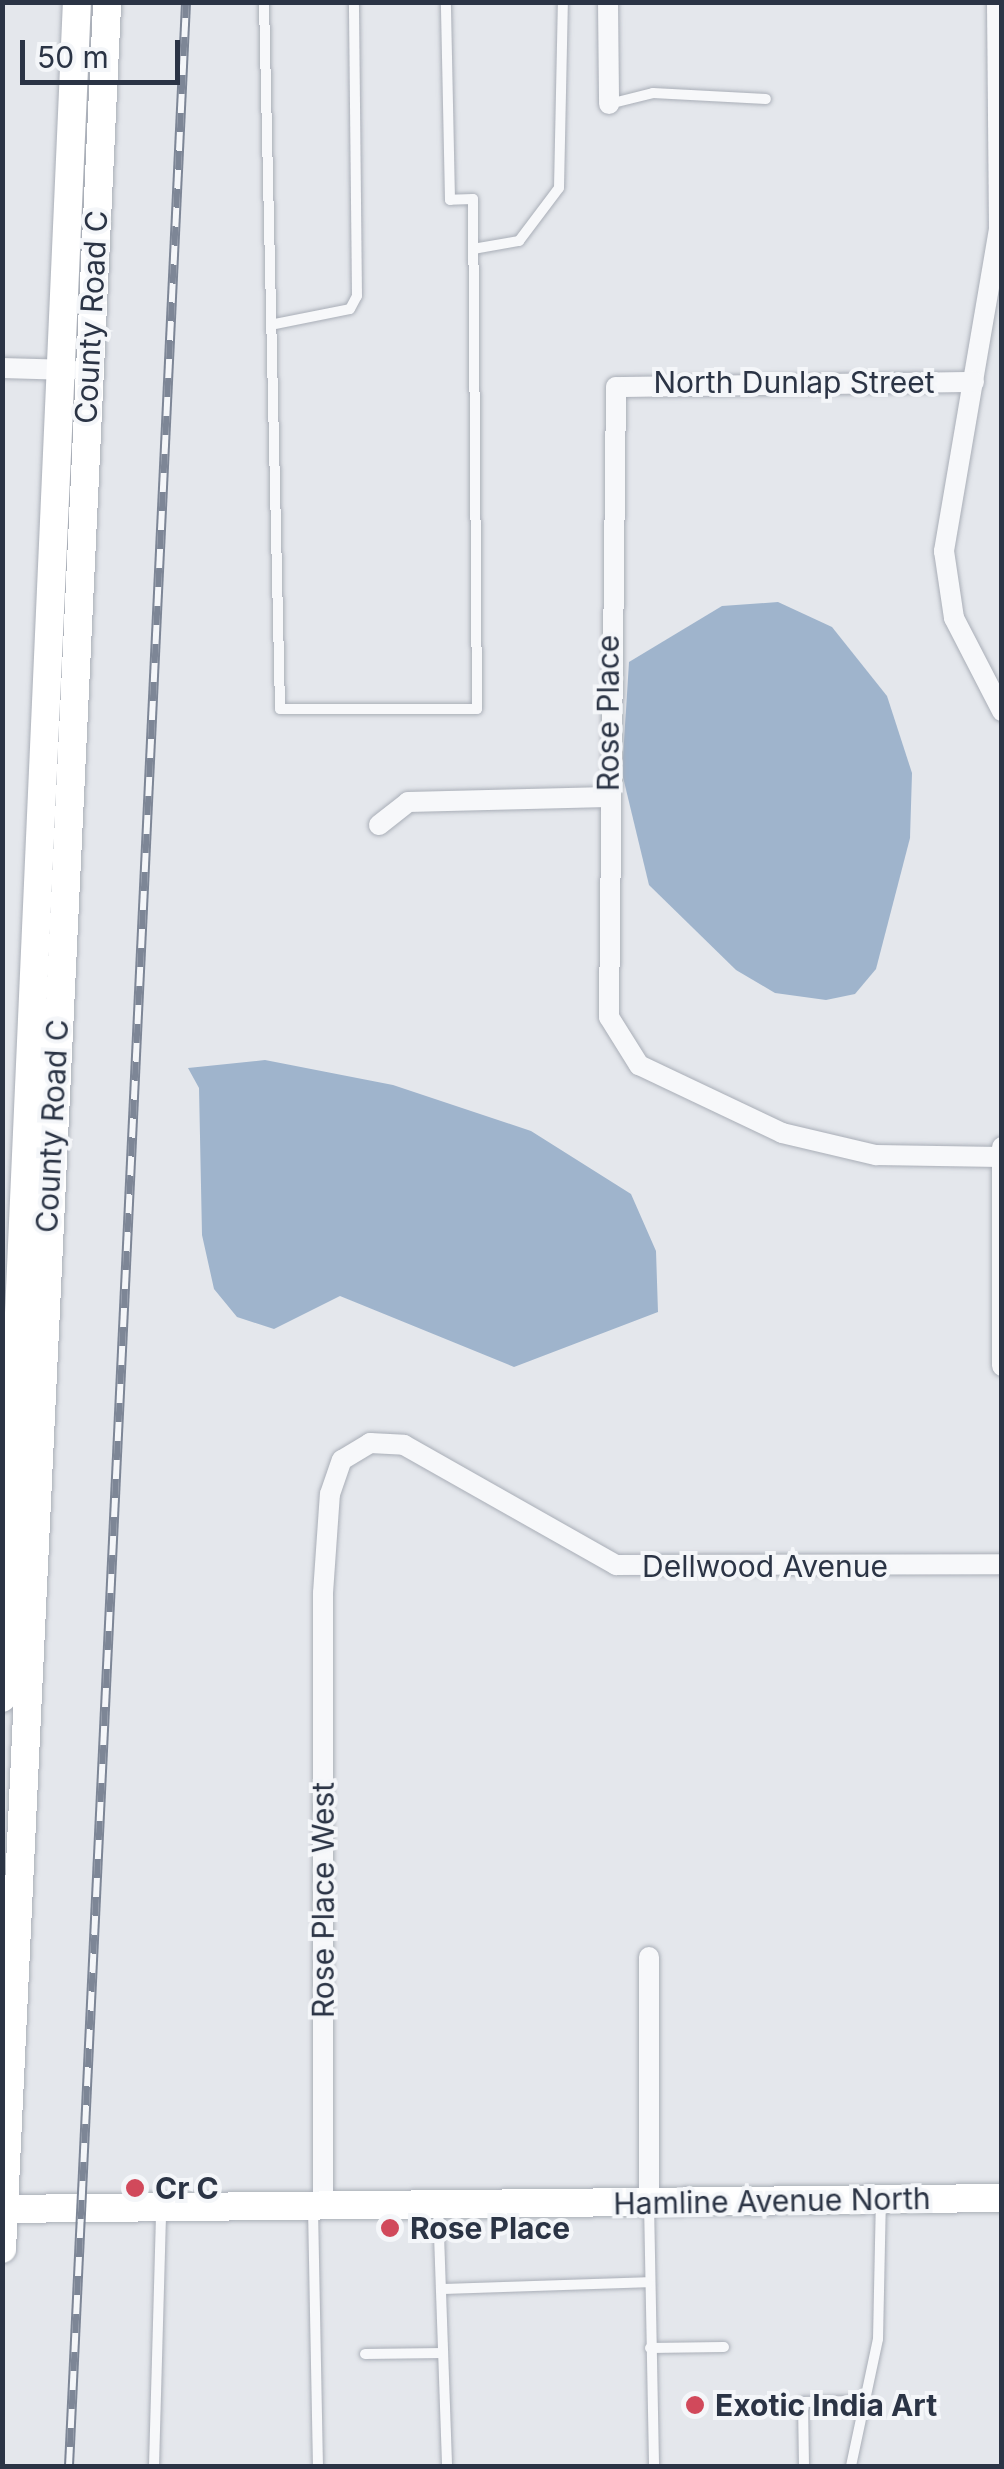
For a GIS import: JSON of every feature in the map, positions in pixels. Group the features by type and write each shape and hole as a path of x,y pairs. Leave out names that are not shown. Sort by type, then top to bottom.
{"main road":[{"name":"County Road C","path":"2,1698 78,2"},
{"name":"County Road C","path":"2,2249 107,2"},
{"name":"Hamline Avenue North","path":"3,2209 1002,2198"}],"street":[{"path":"608,2 610,104"},
{"path":"997,2 998,229 974,382 946,515 945,567 966,652 1002,711"},
{"path":"2,368 88,372"},
{"name":"North Dunlap Street","path":"616,388 974,382"},
{"name":"Rose Place","path":"616,388 608,797 616,1038 640,1065 782,1133 876,1155 1000,1157"},
{"path":"379,825 408,802 608,797"},
{"path":"1002,1147 1002,1366"},
{"name":"Dellwood Avenue","path":"324,1594 334,1474 355,1450 387,1442 616,1565 1002,1564"},
{"name":"Rose Place West","path":"318,2206 324,1594"},
{"path":"649,1957 649,2202"}],"lane":[{"path":"264,2 275,324 280,708 478,708 473,199 450,200 446,2"},
{"path":"275,324 350,309 356,296 354,2"},
{"path":"473,249 520,241 559,188 563,2"},
{"path":"610,104 652,93 766,99"},
{"path":"851,2466 859,2401 878,2339 881,2199"},
{"path":"649,2202 654,2466"},
{"path":"438,2205 448,2466"},
{"path":"318,2206 318,2466"},
{"path":"154,2466 161,2208"},
{"path":"441,2288 649,2282"},
{"path":"650,2348 724,2347"},
{"path":"365,2354 444,2354"},
{"path":"804,2466 803,2402 859,2401"}],"water":[{"path":"778,602 832,627 887,696 912,773 910,838 876,969 855,994 826,1000 775,993 736,970 649,885 622,773 629,662 722,606"},
{"path":"265,1060 393,1085 531,1131 631,1194 656,1251 658,1312 514,1367 340,1296 274,1329 237,1317 214,1289 202,1235 199,1088 188,1068"}],"railway":[{"path":"69,2466 186,2"}],"place":[{"name":"Cr C","path":"135,2188"},
{"name":"Rose Place","path":"390,2228"},
{"name":"Exotic India Art","path":"695,2405"}]}
